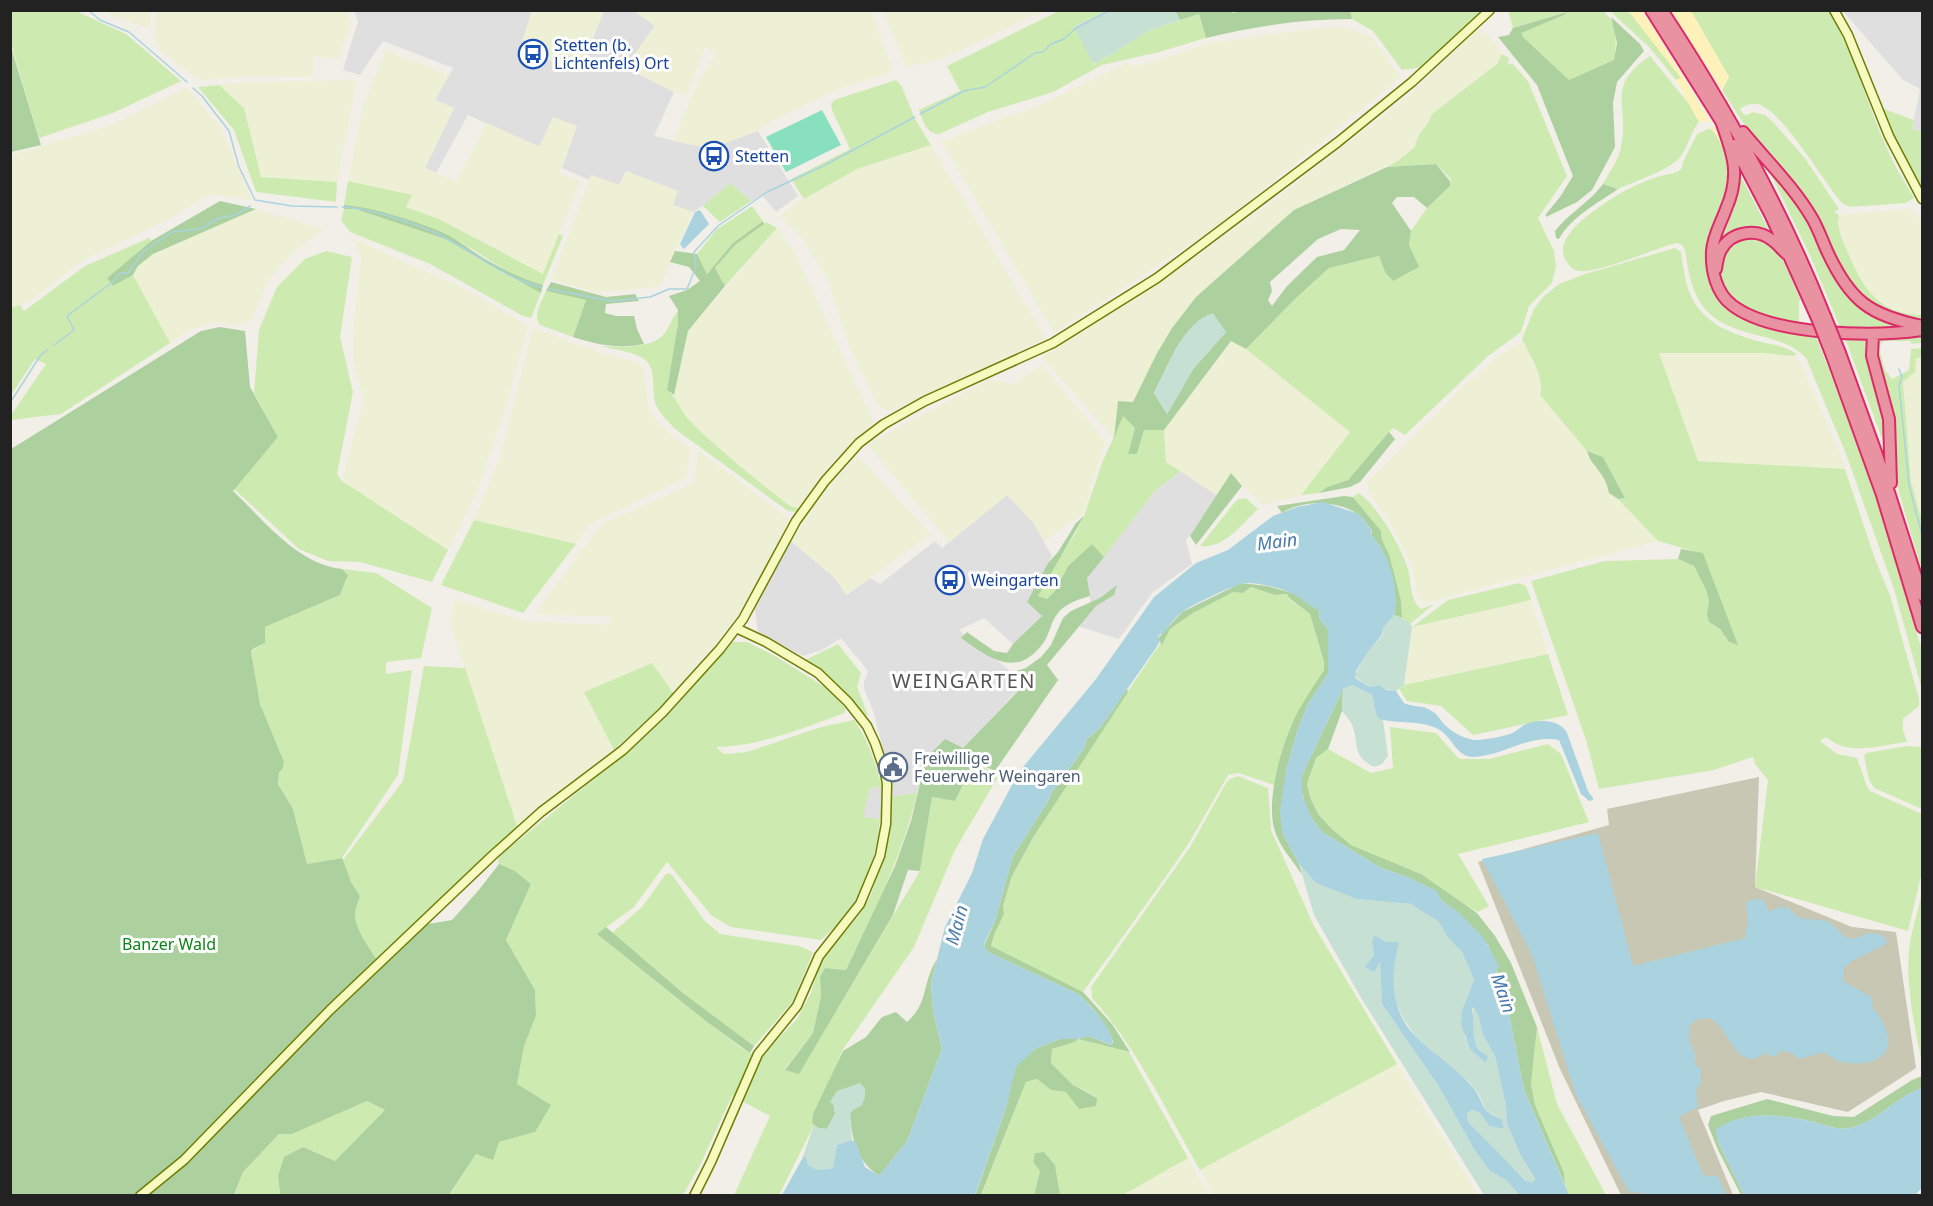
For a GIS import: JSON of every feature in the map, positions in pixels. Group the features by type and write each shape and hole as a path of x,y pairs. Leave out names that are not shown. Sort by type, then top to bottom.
{"highway":[{"path":"1651,10 1724,117 1797,196 1813,219 1835,268 1850,291 1868,308 1884,316 1923,328"},
{"path":"1662,10 1780,214 1892,498 1923,595"},
{"path":"1724,117 1821,317"},
{"path":"1724,117 1734,160 1735,180 1713,244 1712,258 1714,275 1723,296 1730,304 1751,315 1787,326 1813,330 1873,334 1923,328"},
{"path":"1714,275 1725,244 1743,234 1759,234 1766,237 1792,259"},
{"path":"1873,334 1872,356 1889,419 1892,498"},
{"path":"1836,354 1923,627"}],"street":[{"path":"140,1196 184,1160 330,1010 493,855 541,812 623,750 647,728 700,672 736,628 748,611 802,513 825,481 859,443 884,424 926,401 1053,343 1157,278 1338,142 1412,82 1490,10"},
{"path":"1834,10 1848,35 1889,136 1916,190 1923,199"},
{"path":"693,1196 711,1162 759,1053 797,1006 819,956 860,904 880,856 886,824 887,784 882,760 867,726 848,702 818,673 766,642 736,628"}],"shaded area":[{"path":"103,11 151,11 150,28 114,17"},
{"path":"157,11 347,11 351,23 338,59 313,56 313,77 247,76 203,80 193,76 160,50 155,35"},
{"path":"354,11 532,11 523,39 561,67 566,55 584,60 604,11 634,11 655,26 625,67 674,92 654,136 713,147 758,131 798,196 776,212 762,195 751,201 730,183 693,212 673,205 677,191 626,171 619,185 591,175 589,180 562,168 577,126 540,147 468,115 436,173 425,168 454,108 435,100 453,68 383,41 360,75 343,70 358,21"},
{"path":"532,11 604,11 584,61 566,55 561,67 523,39"},
{"path":"634,11 871,11 893,72 843,87 773,120 758,131 713,147 673,141 699,80 716,54 705,47 687,94 674,92 625,67 655,26"},
{"path":"883,11 1044,11 939,60 907,67"},
{"path":"1106,11 1175,11 1180,20 1148,31 1095,63 1092,62 1074,27"},
{"path":"1843,11 1922,11 1922,131 1912,129 1920,89 1903,80"},
{"path":"1320,28 1345,28 1371,36 1401,77 1218,226 1054,333 942,142 1039,106 1128,62 1130,67 1210,43"},
{"path":"1476,30 1483,31 1496,43 1502,54 1497,64 1432,114 1429,124 1417,135 1415,147 1399,160 1294,210 1156,355 1133,402 1118,402 1114,438 1041,357 1127,304 1269,204 1409,95"},
{"path":"386,51 449,75 435,100 454,108 425,168 456,182 487,123 539,147 553,117 577,126 559,173 580,182 544,274 439,219 406,207 411,195 348,181 363,105"},
{"path":"357,80 337,182 261,177 244,108 219,85 249,82"},
{"path":"187,88 221,128 252,200 211,194 168,219 80,262 29,302 11,308 11,155 109,126"},
{"path":"931,145 1046,339 890,412 877,405 850,348 827,278 801,237 780,215 857,169"},
{"path":"626,171 678,191 673,205 693,212 660,286 593,292 552,279 591,175 619,185"},
{"path":"256,209 324,229 292,253 269,279 251,320 239,325 217,322 191,329 170,343 133,275 138,266 153,254"},
{"path":"1911,209 1922,221 1922,315 1895,311 1867,290 1857,275 1837,222 1839,215"},
{"path":"777,228 795,253 874,423 830,465 799,508 786,503 722,451 686,417 677,406 674,395 688,331"},
{"path":"353,239 465,289 528,326 505,410 477,491 448,550 342,481 364,398 353,361 353,332 361,257"},
{"path":"1213,313 1226,332 1193,369 1167,414 1154,393 1170,359 1185,335 1202,318"},
{"path":"533,328 610,356 633,361 643,367 649,408 658,422 679,441 691,448 686,478 590,524 576,544 474,520 499,460"},
{"path":"1232,341 1246,349 1350,432 1301,495 1263,505 1231,474 1218,496 1166,462 1164,430"},
{"path":"1524,341 1542,388 1540,395 1587,451 1589,458 1606,480 1609,493 1618,499 1658,541 1425,603 1421,602 1417,595 1412,565 1388,519 1369,493 1367,482 1464,386 1498,356"},
{"path":"1659,353 1764,353 1793,356 1800,362 1845,469 1698,461"},
{"path":"1922,357 1922,521 1911,482 1903,381 1915,372 1916,359"},
{"path":"1042,365 1105,441 1083,514 1044,541 1033,522 1007,495 949,542 867,444 990,379 1013,384"},
{"path":"698,450 790,520 743,610 674,694 652,663 584,692 614,750 517,826 450,624 455,600 525,621 609,625 612,617 535,614 602,524 694,483"},
{"path":"858,456 931,534 846,595 835,578 791,541 824,490"},
{"path":"1180,471 1218,496 1186,541 1192,564 1152,593 1119,639 1078,626 1091,606 1087,578 1154,492"},
{"path":"1007,495 1033,522 1052,556 1027,602 1042,616 1013,644 984,618 959,630 1025,683 963,748 944,740 926,758 917,793 890,798 889,819 862,818 870,787 890,788 874,713 864,689 868,671 841,638 822,650 803,656 758,633 755,609 791,541 835,578 847,595 870,578 880,584 935,541 942,548"},
{"path":"1531,600 1548,654 1404,685 1412,627"},
{"path":"1394,615 1409,622 1412,627 1404,685 1396,691 1377,685 1370,687 1354,676"},
{"path":"1352,685 1372,695 1376,714 1383,720 1388,756 1382,764 1374,767 1359,754 1353,727 1342,711 1343,689"},
{"path":"1759,777 1755,887 1852,927 1896,932 1916,1068 1848,1112 1761,1092 1698,1110 1733,1195 1621,1195 1560,1069 1478,862 1609,825 1607,809"},
{"path":"1299,864 1316,883 1356,899 1411,904 1438,921 1449,939 1462,952 1474,980 1462,1010 1465,1038 1482,1053 1473,1040 1473,1007 1476,1007 1483,1035 1495,1056 1506,1106 1507,1124 1535,1180 1533,1184 1500,1156 1468,1122 1467,1113 1471,1110 1480,1113 1489,1126 1503,1129 1502,1120 1486,1110 1470,1083 1416,1037 1403,1018 1393,996 1394,960 1372,944 1374,955 1365,967 1380,960 1382,1004 1438,1085 1475,1151 1490,1171 1506,1180 1519,1195 1484,1195 1360,996 1314,915"},
{"path":"1397,1064 1478,1195 1213,1195 1200,1170"},
{"path":"860,1083 865,1088 865,1097 862,1105 850,1113 852,1140 837,1145 833,1168 817,1170 808,1165 806,1155 802,1159 814,1125 827,1129 835,1114 834,1106 830,1102 837,1091"},
{"path":"1188,1158 1208,1195 1123,1195 1176,1165"}],"green space":[{"path":"1231,10 1233,13 1244,10 1350,10 1352,19 1279,24 1206,38 1199,14 1180,20 1175,11"},
{"path":"1508,10 1603,11 1614,27 1616,47 1614,60 1569,80 1520,33 1564,15 1566,12 1513,28"},
{"path":"10,11 76,11 126,34 181,81 113,113 39,138 11,44"},
{"path":"1059,11 1106,11 1074,27 1095,66 1095,63 1148,31 1199,14 1206,38 1102,65 1053,92 988,112 939,134 928,129 919,110 960,91 947,66"},
{"path":"1350,11 1483,11 1424,67 1402,70 1373,31 1352,19"},
{"path":"1610,11 1625,11 1631,14 1681,78 1676,80 1649,47"},
{"path":"1691,11 1828,11 1846,44 1890,155 1914,198 1906,203 1850,207 1843,204 1778,119 1757,104 1750,104 1740,109 1743,114 1747,115 1753,112 1765,115 1804,157 1839,209 1834,212 1839,215 1839,228 1843,241 1852,263 1874,296 1894,310 1922,315 1922,322 1883,311 1857,294 1850,286 1828,248 1722,90 1729,77"},
{"path":"1567,12 1521,33 1569,80 1614,60 1617,43 1611,17 1640,44 1644,51 1617,82 1613,103 1615,147 1592,190 1577,202 1546,217 1573,176 1537,85 1498,37 1509,35 1513,28"},
{"path":"10,44 41,145 11,152 10,152"},
{"path":"1502,54 1509,58 1508,65 1512,63 1528,81 1567,176 1538,218 1554,251 1556,266 1552,283 1529,306 1521,332 1488,356 1405,435 1393,428 1348,480 1327,487 1319,493 1301,495 1350,432 1246,349 1329,268 1379,256 1385,272 1409,245 1411,231 1427,208 1450,186 1451,179 1436,164 1387,167 1415,147 1418,137 1432,114 1497,64"},
{"path":"1650,56 1689,104 1699,122 1684,152 1676,161 1618,189 1603,184 1620,152 1623,132 1623,87 1627,77"},
{"path":"896,80 902,87 915,119 931,145 857,169 804,199 791,179 850,149 832,110 831,104 834,100"},
{"path":"219,85 244,108 261,177 337,182 336,202 256,192 234,130 198,87"},
{"path":"1881,108 1914,120 1912,129 1922,131 1922,192 1899,152"},
{"path":"822,110 841,145 786,172 766,137"},
{"path":"1710,128 1719,138 1726,153 1730,181 1724,201 1712,283 1722,302 1738,315 1814,335 1817,339 1857,441 1894,554 1922,651 1922,690 1894,589 1846,454 1806,358 1783,343 1729,326 1717,320 1706,310 1693,288 1682,245 1677,243 1669,245 1588,271 1576,270 1566,261 1563,252 1564,243 1576,226 1622,192 1648,180 1675,173 1682,168 1697,134"},
{"path":"1436,164 1450,181 1450,186 1427,208 1414,197 1397,197 1392,203 1411,231 1409,245 1419,267 1393,281 1385,272 1379,256 1329,268 1246,349 1231,341 1164,430 1144,430 1137,454 1128,454 1135,428 1123,416 1114,438 1118,401 1133,402 1172,328 1196,297 1294,210 1387,167","holes":["1341,229 1360,230 1344,250 1317,257 1287,286 1272,306 1268,300 1272,291 1270,282 1318,239","1226,332 1193,369 1167,414 1154,393 1179,343"]},
{"path":"1767,166 1806,217 1839,283 1908,328 1843,329 1840,327 1812,260"},
{"path":"1739,173 1770,232 1757,229 1718,249 1719,235"},
{"path":"348,181 412,195 406,207 439,219 543,274 559,234 563,236 543,285 506,270 440,231 383,212 344,205"},
{"path":"730,183 751,201 720,222 703,206"},
{"path":"1603,184 1618,189 1570,224 1559,239 1556,238 1555,231"},
{"path":"220,201 256,209 153,254 138,266 133,275 113,286 107,278 151,241"},
{"path":"344,205 383,212 440,231 506,270 543,285 541,293 445,239 355,209 344,209"},
{"path":"752,206 763,221 733,243 707,274 697,254 716,230"},
{"path":"344,209 354,209 445,239 530,286 541,293 531,318 523,316 430,264 350,232 341,220"},
{"path":"763,221 764,224 735,245 715,268 725,286 688,331 674,395 667,390 678,310 669,296 687,290 700,281 689,267 670,262 675,251 697,254 707,274 733,243"},
{"path":"766,222 777,228 725,286 715,268 735,245"},
{"path":"1751,237 1770,246 1783,261 1800,299 1799,323 1758,313 1744,307 1723,289 1720,277 1722,262 1729,247 1735,242"},
{"path":"149,238 151,241 107,278 113,286 133,275 170,343 61,414 11,420 11,415 46,364 35,359 11,395 11,308 20,305 24,311 85,266"},
{"path":"1675,248 1681,252 1690,293 1697,307 1712,322 1731,332 1784,347 1797,354 1793,356 1764,353 1659,353 1698,461 1845,469 1875,559 1890,595 1919,699 1919,706 1903,719 1903,730 1907,742 1855,748 1845,747 1826,737 1820,741 1837,754 1857,758 1870,791 1922,814 1922,872 1908,931 1755,887 1768,780 1755,764 1753,757 1714,770 1599,789 1586,740 1531,581 1605,561 1678,559 1694,566 1709,601 1707,614 1714,626 1720,629 1729,642 1737,644 1703,554 1658,541 1618,499 1625,498 1603,457 1587,451 1540,395 1538,374 1522,339 1534,309 1543,297 1559,284 1585,274"},
{"path":"326,251 352,257 340,337 353,392 337,474 342,481 448,550 432,582 360,562 328,561 299,549 234,489 278,437 254,393 259,330 277,287 305,259"},
{"path":"551,282 606,297 635,294 639,301 606,304 605,313 616,316 634,316 644,344 608,345 573,337 586,300 546,291"},
{"path":"546,291 586,300 573,337 540,325 537,317 538,308"},
{"path":"679,310 667,390 700,431 786,503 799,508 797,512 788,511 675,429 657,407 652,373 647,362 631,353 600,346 643,345 659,339"},
{"name":"Banzer Wald","path":"220,327 245,331 250,387 278,437 233,491 296,550 310,559 342,569 348,575 340,595 265,627 265,643 251,651 260,704 284,762 279,773 278,784 293,809 307,864 342,858 351,882 360,896 355,913 358,927 377,960 172,1167 136,1195 11,1196 11,449 201,331"},
{"path":"1922,334 1922,343 1883,341 1879,348 1885,370 1892,379 1909,370 1911,349 1922,348 1922,357 1916,359 1915,372 1903,382 1911,482 1922,521 1922,571 1899,492 1876,357 1878,339"},
{"path":"1845,338 1868,338 1885,416 1885,447"},
{"path":"1123,416 1135,428 1128,454 1137,454 1144,430 1164,430 1166,462 1180,471 1154,492 1104,557 1092,544 1068,566 1055,591 1047,599 1037,596 1084,516 1102,463"},
{"path":"1389,432 1395,439 1360,482 1350,487 1319,493 1327,487 1348,480"},
{"path":"1587,451 1603,457 1625,498 1618,499 1609,493 1604,479"},
{"path":"1231,473 1242,486 1196,545 1190,536"},
{"path":"1359,493 1381,517 1400,549 1408,569 1417,605 1421,609 1434,604 1410,624 1402,618 1401,600 1381,531 1353,497"},
{"path":"1344,496 1353,497 1381,531 1401,600 1402,618 1394,615 1394,583 1388,562 1371,535 1372,531 1362,518 1352,511 1333,504 1300,505 1282,513 1277,506"},
{"path":"1246,498 1258,509 1225,540 1217,544 1200,546 1235,502"},
{"path":"1084,516 1038,596 1047,599 1055,591 1068,566 1092,544 1104,557 1087,578 1090,596 1072,602 1061,610 1044,642 1034,654 1013,663 1003,662 992,658 961,638 967,632 994,651 1007,653 1013,644 1042,616 1027,602 1048,563 1058,552 1076,523"},
{"path":"474,520 576,544 523,613 441,585"},
{"path":"1681,549 1703,553 1738,645 1729,642 1720,629 1709,622 1707,614 1709,601 1706,590 1694,566 1678,559"},
{"path":"342,569 376,573 432,608 421,658 386,662 386,674 412,670 398,775 342,858 307,864 293,809 278,784 279,773 283,768 282,760 261,707 251,651 265,643 265,627 340,595 347,578"},
{"path":"1241,583 1268,586 1295,594 1319,610 1320,620 1328,629 1328,674 1308,704 1286,771 1282,832 1299,864 1302,875 1276,835 1272,805 1275,778 1286,740 1297,714 1324,670 1324,662 1310,614 1287,594 1275,595 1251,587 1243,593 1233,592 1193,613 1170,629 1162,645 1158,638 1182,612"},
{"path":"1519,583 1526,586 1531,600 1412,627 1448,600"},
{"path":"1117,585 1114,595 1096,606 1047,665 1058,680 995,771 974,762 955,801 932,797 920,871 908,870 893,915 799,1074 785,1070 813,1033 821,996 820,977 825,968 846,970 895,866 911,821 926,758 945,739 963,748 1025,684 1013,672 1026,668 1041,657 1051,645 1063,618 1071,611 1100,598"},
{"path":"1251,587 1275,595 1287,594 1289,599 1310,614 1324,663 1324,670 1290,729 1274,785 1238,773 1228,775 1189,843 1083,992 991,947 1004,914 1003,906 1012,876 1034,836 1170,629 1222,596 1233,592 1243,593"},
{"path":"732,642 747,642 775,656 831,691 845,708 845,713 766,740 716,747 724,754 747,752 821,727 854,720 864,736 882,787 870,788 863,817 880,819 874,856 861,891 845,917 821,940 731,927 712,916 667,862 634,907 597,934 707,1022 761,1060 770,1047 797,1019 811,993 820,963 860,914 871,895 888,843 890,797 917,793 896,861 846,970 825,968 820,977 821,996 813,1033 785,1069 799,1073 920,871 932,797 955,801 974,762 999,775 955,850 914,947 842,1051 812,1123 814,1125 779,1195 734,1195 770,1116 732,1096 700,1165 683,1195 449,1196 476,1154 499,1142 535,1132 517,1084 524,1046 536,1016 535,990 506,940 531,884 515,871 499,864 498,857 636,745 670,713"},
{"path":"838,644 861,673 857,687 868,715 863,715 828,678 803,661"},
{"path":"1548,654 1568,715 1473,735 1441,706 1407,701 1399,689 1404,685"},
{"path":"652,663 674,694 614,750 584,692"},
{"path":"424,666 465,668 517,826 377,960 358,927 355,913 360,896 351,882 343,860 403,781"},
{"path":"1127,689 1128,692 1034,836 1012,876 1003,906 1004,914 991,946 1083,992 1112,1024 1130,1052 1078,1039 1088,1036 1111,1045 1113,1042 1099,1016 1078,994 988,952 984,946 995,921 1013,856 1047,803 1052,791 1065,778 1085,747 1086,740 1100,728"},
{"path":"1343,689 1342,711 1328,749 1316,758 1307,784 1310,797 1318,814 1351,845 1421,874 1477,913 1495,936 1511,963 1537,1027 1531,1084 1535,1105 1564,1173 1565,1185 1524,1090 1507,1004 1488,945 1460,914 1441,900 1436,891 1381,868 1322,832 1305,805 1301,788 1302,775"},
{"path":"1390,727 1436,733 1459,759 1489,759 1548,744 1561,754 1589,822 1458,854 1489,906 1478,912 1453,898 1421,874 1351,845 1318,814 1307,784 1316,758 1328,749 1371,773 1393,768"},
{"path":"1907,746 1922,747 1922,809 1874,788 1869,780 1864,756 1866,753"},
{"path":"1238,776 1268,788 1271,830 1314,926 1397,1064 1200,1170 1124,1038 1092,998 1091,987 1190,847 1226,783"},
{"path":"499,864 515,871 531,884 506,940 535,990 536,1016 524,1046 517,1084 551,1105 535,1132 499,1142 493,1160 476,1154 449,1195 279,1195 278,1176 284,1157 303,1147 335,1161 385,1110 367,1101 292,1134 279,1134 243,1172 234,1195 145,1196 408,940 428,924 452,920"},
{"path":"669,873 704,920 720,934 799,946 813,952 793,1001 754,1046 683,993 612,933 642,907 665,875"},
{"path":"1922,892 1922,1062 1913,1016 1908,967 1911,937"},
{"path":"606,927 683,993 754,1046 750,1053 707,1022 597,934"},
{"path":"937,959 931,983 933,1010 942,1049 907,1141 879,1176 860,1156 854,1141 850,1113 862,1105 834,1106 835,1114 827,1129 818,1128 812,1123 813,1114 843,1051 866,1037 882,1017 896,1012 907,1022 914,1014 919,1007"},
{"path":"1537,1027 1557,1104 1606,1195 1569,1195 1564,1173 1535,1105 1531,1084"},
{"path":"1060,1039 1078,1039 1052,1049 1051,1063 1073,1085 1097,1098 1096,1106 1079,1109 1066,1092 1051,1090 1037,1079 1026,1082 981,1195 975,1196 1006,1108 1015,1067 1035,1049"},
{"path":"1078,1039 1129,1052 1188,1158 1123,1195 1060,1196 1055,1165 1044,1152 1035,1153 1033,1162 1040,1171 1034,1195 981,1196 1026,1082 1037,1079 1051,1090 1097,1097 1073,1085 1051,1063 1052,1049"},
{"path":"1922,1076 1922,1088 1860,1125 1850,1128 1837,1128 1789,1117 1763,1116 1738,1119 1716,1130 1718,1142 1744,1195 1741,1195 1708,1125 1711,1116 1767,1099 1833,1116 1854,1117"},
{"path":"367,1101 385,1110 335,1161 303,1147 278,1176 279,1195 234,1196 243,1172 279,1134 292,1134"},
{"path":"1044,1152 1055,1165 1060,1195 1034,1195 1040,1171 1033,1162 1035,1153"}],"sand":[{"path":"1625,11 1642,11 1712,124 1707,121 1699,122 1676,80 1681,78 1631,14"},
{"path":"1671,11 1691,11 1729,77 1722,90"},
{"path":"1712,124 1721,139 1728,166 1722,146 1710,128"}],"water":[{"path":"700,210 709,224 684,249 680,244 695,212"},
{"name":"Main","path":"1323,502 1362,517 1388,561 1394,583 1394,615 1356,671 1355,678 1370,687 1379,685 1386,690 1396,691 1404,703 1430,710 1453,731 1470,739 1479,740 1506,735 1537,721 1549,721 1559,725 1567,733 1588,791 1593,798 1589,801 1581,794 1559,740 1537,740 1484,756 1467,756 1458,750 1443,732 1431,726 1379,719 1372,695 1352,685 1343,689 1302,775 1302,795 1312,819 1322,832 1381,868 1437,891 1441,900 1460,914 1483,937 1499,966 1496,971 1507,1004 1524,1090 1569,1195 1519,1195 1506,1180 1490,1171 1475,1151 1438,1085 1382,1004 1380,962 1374,972 1365,967 1374,955 1372,944 1374,935 1386,942 1399,942 1394,967 1394,992 1407,1027 1472,1086 1486,1110 1502,1120 1504,1129 1489,1126 1480,1113 1472,1110 1467,1113 1468,1122 1525,1180 1533,1183 1535,1179 1521,1156 1507,1124 1506,1106 1495,1056 1483,1035 1474,1007 1472,1009 1475,1041 1481,1052 1488,1056 1486,1063 1471,1050 1461,1025 1462,1010 1474,980 1462,952 1449,939 1438,921 1411,904 1356,899 1316,883 1299,864 1282,832 1280,811 1286,771 1297,732 1308,704 1328,674 1328,629 1320,620 1319,610 1295,595 1269,586 1246,583 1187,609 1164,633 1160,634 1158,637 1160,641 1156,648 1100,728 1086,740 1085,747 1065,778 1052,791 1047,803 1013,856 995,921 985,942 984,946 988,952 1078,994 1110,1032 1112,1045 1088,1036 1078,1039 1060,1039 1035,1049 1016,1067 1006,1108 975,1195 782,1195 806,1155 808,1165 817,1170 833,1168 837,1145 852,1140 856,1143 865,1167 879,1176 907,1141 942,1049 933,1010 931,983 945,927 972,873 983,839 1019,772 1096,679 1154,597 1196,563 1228,550 1273,516 1297,507"},
{"path":"1598,833 1633,966 1745,938 1748,920 1746,902 1756,899 1764,901 1769,912 1776,908 1788,907 1799,918 1828,921 1845,937 1853,939 1869,933 1882,935 1888,943 1859,957 1844,968 1843,981 1872,997 1873,1009 1886,1030 1887,1047 1878,1059 1861,1063 1844,1062 1824,1052 1799,1059 1791,1053 1781,1051 1775,1056 1770,1056 1767,1052 1750,1059 1738,1053 1719,1025 1710,1018 1695,1020 1689,1027 1689,1040 1696,1057 1694,1065 1701,1068 1700,1085 1696,1089 1698,1107 1679,1117 1704,1177 1717,1175 1726,1195 1644,1196 1642,1193 1629,1192 1576,1095 1532,955 1482,859"},
{"path":"1922,1088 1922,1188 1915,1195 1744,1195 1718,1142 1715,1130 1738,1119 1763,1116 1789,1117 1846,1129 1860,1125"}],"waterway":[{"path":"88,10 100,20 129,32 187,82"},
{"path":"920,114 964,91 985,87 1035,53 1043,52 1051,44 1064,39 1076,28 1110,10"},
{"path":"193,88 229,131 239,167 255,200 292,206 337,207"},
{"path":"549,289 611,301 650,297 669,289 687,289 696,267 694,252 718,226 767,192 823,166 915,117"},
{"path":"54,345 74,330 67,316 114,281 120,273 128,273 143,252 172,232 200,229 219,218 236,215 250,206"},
{"path":"342,207 382,214 440,235 506,273 541,287"},
{"path":"10,403 40,356 47,350"},
{"path":"1899,369 1902,377 1899,385 1909,485 1922,535"}],"place":[{"name":"Stetten (b. Lichtenfels) Ort","path":"533,54"},
{"name":"Stetten","path":"714,156"},
{"name":"Weingarten","path":"950,580"},
{"name":"Freiwillige Feuerwehr Weingaren","path":"893,767"}],"district":[{"name":"WEINGARTEN","path":"964,680"}]}
